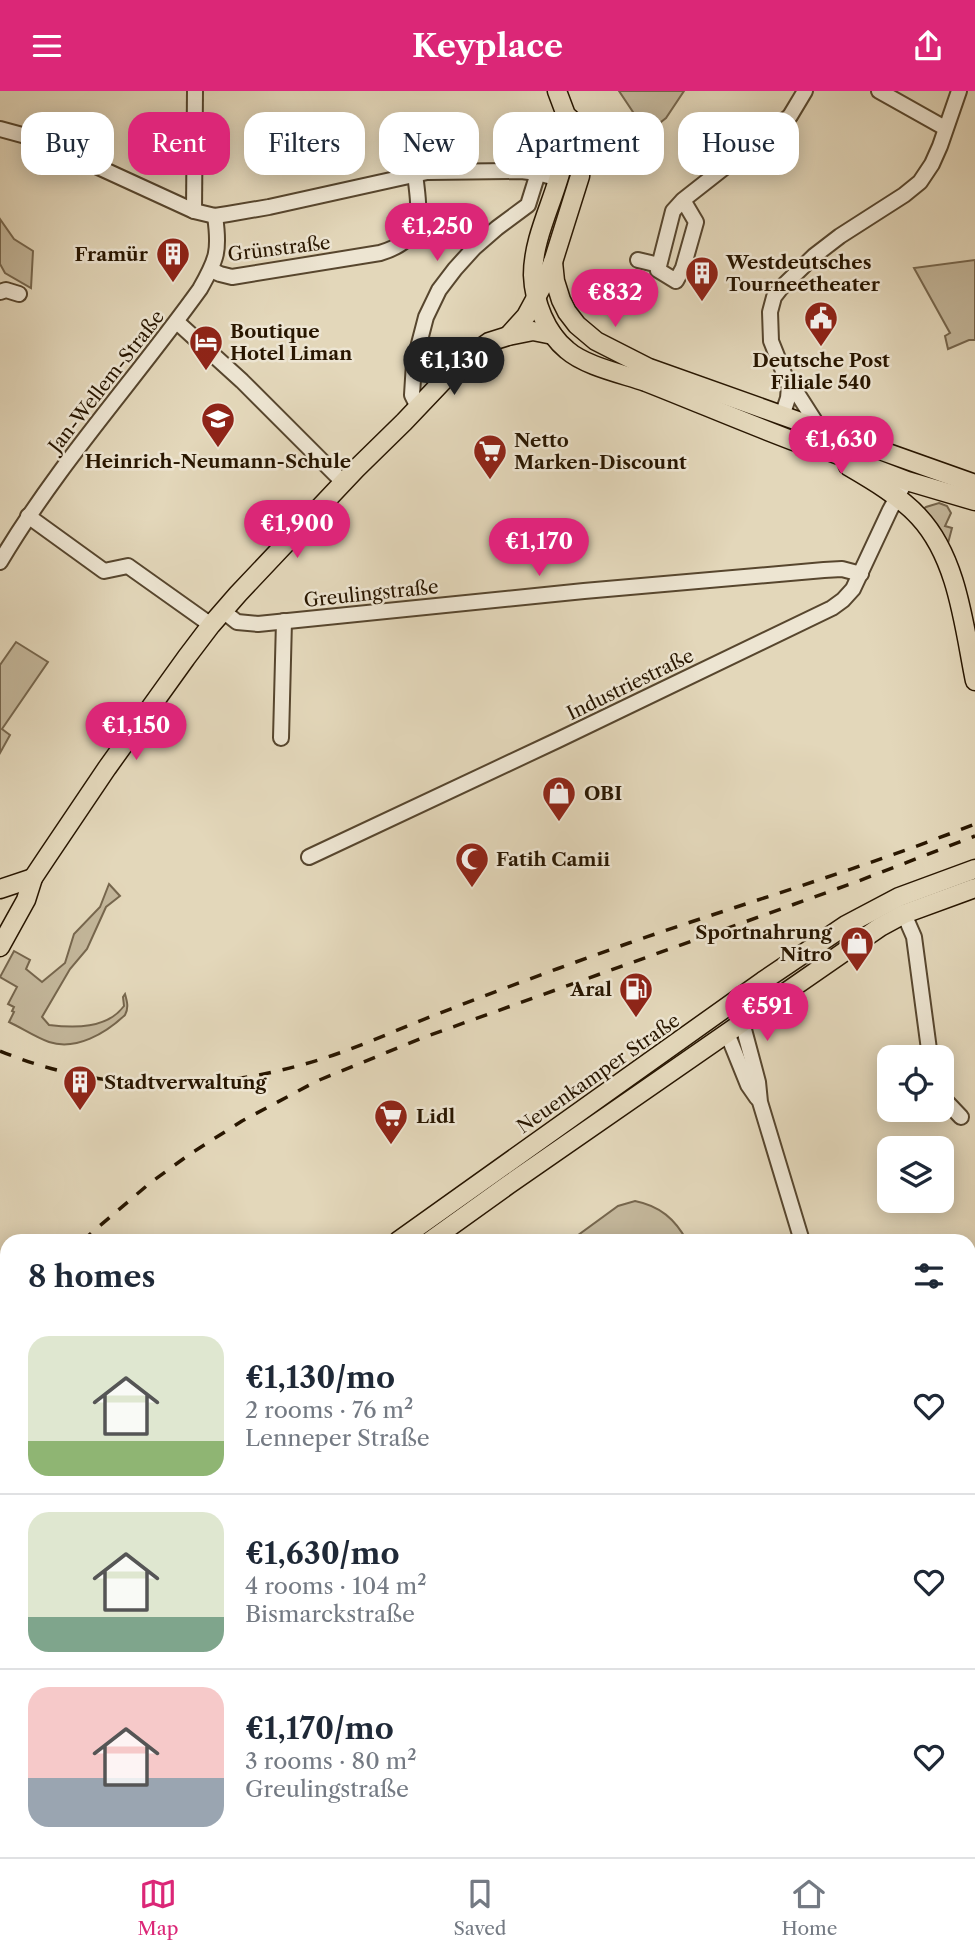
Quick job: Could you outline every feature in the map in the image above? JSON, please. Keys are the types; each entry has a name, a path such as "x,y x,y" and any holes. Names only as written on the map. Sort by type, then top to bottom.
{"main road":[{"path":"557,91 565,112"},
{"path":"534,321 536,298 533,274 537,246 560,175"},
{"path":"536,298 553,262 580,175"},
{"path":"559,179 566,194 557,224 561,235"},
{"path":"553,262 555,281 564,306 577,325 596,341 649,368 967,482"},
{"path":"534,321 578,359 814,448 857,471 921,518 940,547 954,582 975,681"},
{"path":"0,947 26,900 33,878 107,768 211,625 356,469 470,355 489,342 508,336 534,321"},
{"path":"775,434 782,416"},
{"path":"814,448 907,481 975,501"},
{"path":"907,481 918,474 967,482"},
{"name":"Neuenkamper Straße","path":"408,1234 825,939 898,897 975,869"},
{"path":"0,889 33,878"},
{"name":"Neuenkamper Straße","path":"440,1234 880,927 904,914 975,888"},
{"path":"726,1008 742,1022"},
{"path":"726,1008 727,1033"}],"street":[{"path":"194,211 195,91"},
{"path":"683,200 696,222 683,268 676,281 658,270 673,211 683,200 790,116 805,91"},
{"path":"879,91 945,128"},
{"path":"782,416 789,386 771,341 770,312 774,297 814,256 920,182 932,164 959,91"},
{"path":"0,129 37,139 194,211 215,216 269,207 411,175"},
{"name":"Grünstraße","path":"211,269 232,277 393,249 405,241 417,222 419,209 415,175"},
{"path":"418,407 412,395 414,363 422,329 439,291 474,248 497,227 528,205 537,175"},
{"path":"545,175 559,179"},
{"name":"Jan-Wellem-Straße","path":"0,562 60,471 200,289 211,269 218,245 215,216"},
{"path":"638,260 659,265"},
{"path":"0,292 6,290 19,294"},
{"path":"177,322 242,381 344,483"},
{"path":"789,386 797,393 820,429"},
{"name":"Industriestraße","path":"309,857 824,613 848,595 907,481"},
{"path":"28,516 104,571 128,566 211,625"},
{"name":"Greulingstraße","path":"223,611 236,622 245,624 824,570 842,569 861,573"},
{"path":"281,738 284,621"},
{"path":"904,914 914,937 928,1045"},
{"path":"742,1022 758,1082 760,1102 800,1234"},
{"path":"727,1033 748,1085 760,1102"},
{"path":"954,1110 961,1117"}],"shaded area":[{"path":"619,91 684,91 664,120 664,112 633,112"},
{"path":"0,219 14,239 33,251 31,288 5,273 0,264"},
{"path":"975,260 975,340 948,349 945,336 950,333 914,268"},
{"path":"939,503 947,506 951,513 945,526 952,528 947,547 921,511"},
{"path":"16,642 48,662 2,729 10,735 0,753 0,665"},
{"path":"109,884 120,896 106,907 87,949 70,969 42,1017 49,1025 69,1027 99,1023 117,1014 124,1006 125,994 125,1015 100,1034 70,1044 49,1042 9,1022 14,1007 8,1004 17,987 0,977 14,951 30,960 26,969 42,982 65,963 74,934 100,907"},
{"path":"635,1201 652,1206 666,1215 682,1234 580,1234 618,1206"}],"railway":[{"path":"0,1051 74,1074 111,1080 187,1083 263,1074 335,1055 580,960 889,856 975,824"},
{"path":"90,1234 150,1183 190,1154 242,1121 317,1081 422,1038 856,882 975,836"}],"place":[{"name":"Framür","path":"173,284"},
{"name":"Westdeutsches Tourneetheater","path":"702,303"},
{"name":"Deutsche Post Filiale 540","path":"821,348"},
{"name":"Boutique Hotel Liman","path":"206,372"},
{"name":"Heinrich-Neumann-Schule","path":"218,449"},
{"name":"Netto Marken-Discount","path":"490,481"},
{"name":"OBI","path":"559,823"},
{"name":"Fatih Camii","path":"472,889"},
{"name":"Sportnahrung Nitro","path":"857,973"},
{"name":"Aral","path":"636,1019"},
{"name":"Stadtverwaltung","path":"80,1112"},
{"name":"Lidl","path":"391,1146"}]}
